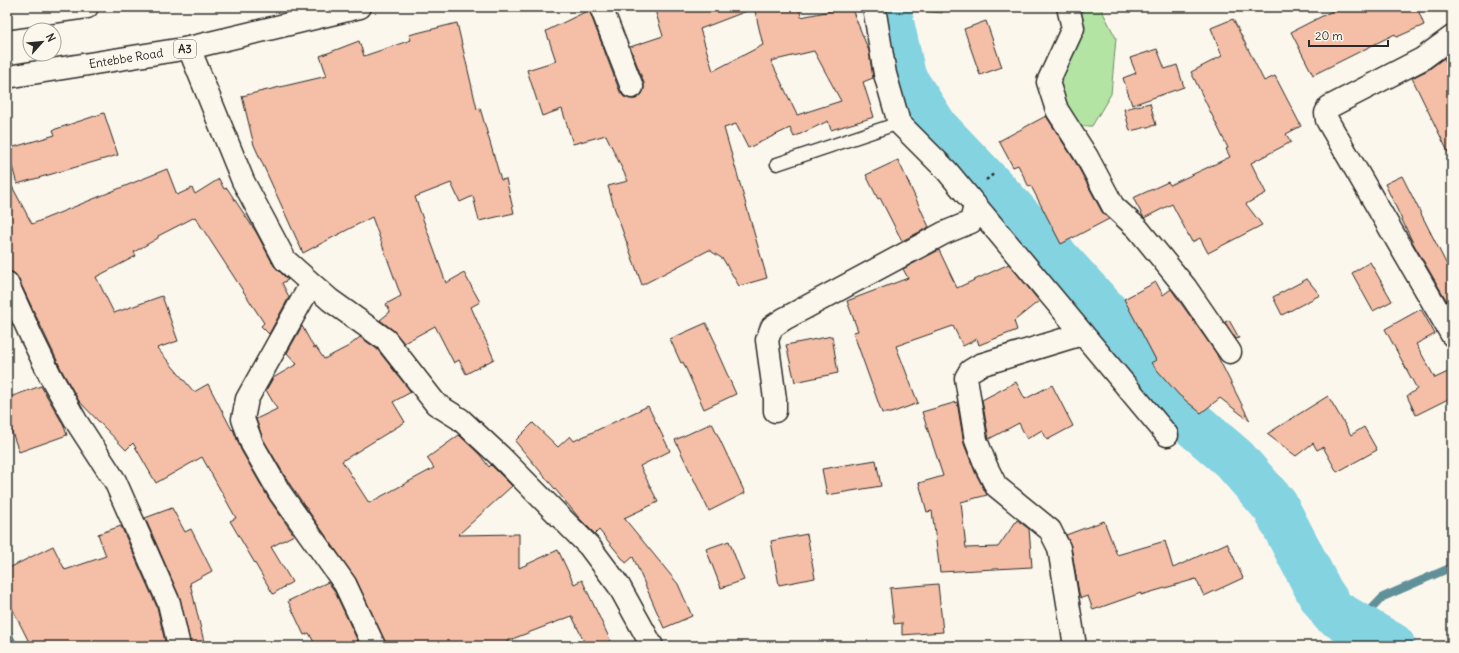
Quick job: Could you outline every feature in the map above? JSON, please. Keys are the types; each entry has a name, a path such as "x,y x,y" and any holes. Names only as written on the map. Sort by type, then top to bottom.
{"street":[{"path":"7,18 87,7"},
{"name":"Entebbe Road","path":"7,77 189,48 360,7"},
{"path":"601,7 632,87"},
{"path":"874,7 885,74 899,123 947,171 1167,435"},
{"path":"1068,7 1073,28 1048,82 1057,110 1087,157 1112,206 1138,229 1186,288 1230,352"},
{"path":"1452,37 1422,59 1329,107 1326,112 1326,120 1452,334"},
{"path":"189,48 244,181 285,260 330,300 386,340 436,404 460,420 501,457 589,546 619,586 652,646"},
{"path":"774,411 775,398 767,340 772,328 784,319 944,233 971,222 975,205"},
{"path":"7,283 51,377 76,421 115,482 169,603 179,646"},
{"path":"311,284 247,399 243,419 252,444 280,493 345,584 374,646"},
{"path":"1075,646 1060,548 1050,530 996,486 976,440 966,378 970,371 980,365 1082,334"}],"lane":[{"path":"777,164 899,123"}],"green space":[{"path":"896,7 948,7 942,13 897,9"},
{"path":"1072,7 1100,7 1116,38 1111,94 1092,126 1073,126 1057,79"}],"building":[{"path":"654,7 751,7 752,9 700,29 713,71 763,45 754,7 799,7 801,17 851,7 869,51 873,78 863,82 874,117 831,130 828,121 794,137 790,128 748,148 736,124 724,128 767,278 739,286 723,259 709,250 642,285 608,186 628,181 606,135 573,144 562,109 542,116 527,70 556,61 546,31 589,10 620,92 624,97 630,99 636,99 642,94 644,83 630,47 663,36","holes":["814,51 841,101 797,115 771,61"]},
{"path":"1340,7 1417,7 1424,25 1397,37 1395,34 1313,75 1291,32"},
{"path":"1233,19 1264,81 1275,76 1301,126 1286,134 1291,142 1251,163 1266,193 1246,204 1262,225 1208,253 1200,238 1192,242 1172,204 1144,218 1133,198 1168,182 1170,185 1230,157 1226,149 1228,148 1191,72 1222,56 1211,28"},
{"path":"986,21 1002,67 980,75 964,29"},
{"path":"457,23 477,109 480,108 501,180 506,179 514,213 479,221 473,196 460,202 451,183 415,197 446,283 464,273 480,302 471,307 494,359 466,374 459,360 454,363 435,326 404,343 393,330 380,320 390,312 386,304 401,296 372,217 303,253 254,145 242,96 327,76 320,56 359,41 364,56 411,40 409,35"},
{"path":"1157,49 1165,69 1177,65 1184,87 1132,105 1123,78 1136,73 1130,58"},
{"path":"1444,58 1452,75 1452,160 1412,78 1428,70"},
{"path":"1150,103 1156,125 1130,131 1124,109"},
{"path":"104,113 118,155 17,184 7,149 55,135 53,130"},
{"path":"1046,116 1076,163 1102,212 1109,219 1061,244 1031,186 1029,187 1018,165 1013,167 999,141"},
{"path":"898,160 929,227 902,241 880,198 878,199 866,175"},
{"path":"167,169 177,195 192,188 195,194 219,179 224,189 227,188 256,232 274,266 288,280 282,283 289,297 269,334 261,326 264,323 195,217 158,236 158,238 134,252 136,256 96,277 114,313 162,296 178,341 157,348 194,392 208,384 232,430 233,429 241,450 269,499 294,535 271,547 292,582 273,594 230,521 236,518 202,457 156,483 133,443 126,450 79,401 62,371 18,278 14,273 7,271 7,177 32,224"},
{"path":"1402,176 1452,275 1452,310 1413,243 1385,184"},
{"path":"939,250 957,288 1009,264 1039,301 1014,321 1017,330 979,345 977,339 963,346 953,326 896,346 918,403 891,413 882,413 853,332 858,331 847,301 908,278 903,269"},
{"path":"1370,262 1392,301 1373,311 1352,273"},
{"path":"1307,279 1320,295 1282,315 1273,297"},
{"path":"1156,282 1163,295 1171,289 1216,353 1250,421 1220,398 1201,413 1179,395 1151,363 1156,360 1124,299"},
{"path":"1421,309 1435,334 1416,344 1435,378 1452,370 1452,397 1416,415 1407,396 1417,389 1385,329"},
{"path":"1229,320 1239,338 1236,339 1225,322"},
{"path":"706,323 736,394 704,409 683,362 681,363 670,339"},
{"path":"302,326 314,348 316,347 324,359 349,346 360,337 377,349 411,392 393,402 405,422 342,461 369,503 434,468 427,458 459,435 480,455 489,467 491,465 512,486 458,535 519,534 519,568 558,550 574,584 582,580 613,646 586,646 572,616 507,641 508,646 386,646 356,579 291,486 263,439 256,419 277,409 266,390 273,378 297,364 287,353"},
{"path":"832,336 838,373 795,382 786,345"},
{"path":"1016,382 1025,399 1052,385 1073,426 1047,440 1042,430 1027,439 1019,423 989,439 982,400"},
{"path":"41,386 63,424 67,435 19,452 7,418 7,398"},
{"path":"1328,396 1351,435 1364,427 1377,450 1337,472 1323,447 1317,450 1313,443 1296,456 1267,434"},
{"path":"957,402 964,444 975,472 987,495 961,502 966,548 998,547 1017,520 1029,529 1032,567 940,572 932,511 927,512 919,483 943,476 922,412"},
{"path":"648,406 670,451 640,466 658,502 624,518 678,584 692,616 664,628 633,557 626,563 599,530 595,534 580,519 515,441 533,423 558,447 570,436 574,441"},
{"path":"712,423 745,493 709,511 675,440"},
{"path":"876,460 881,486 827,495 822,469"},
{"path":"172,508 185,532 191,529 212,571 190,583 205,646 191,646 180,598 145,518"},
{"path":"1104,521 1117,555 1165,541 1173,568 1227,543 1243,578 1204,596 1196,579 1141,595 1141,593 1093,610 1088,596 1081,598 1079,593 1071,546 1066,535"},
{"path":"121,526 157,607 166,646 31,646 7,598 7,569 53,546 65,570 106,556 98,534"},
{"path":"807,534 815,578 779,585 771,541"},
{"path":"729,541 744,580 721,588 706,549"},
{"path":"328,582 334,590 360,646 316,646 309,633 304,635 288,601"},
{"path":"938,584 943,632 902,635 902,623 894,624 890,588"}],"waterway":[{"path":"887,7 903,78 936,129 994,190 1105,312 1146,378 1177,410 1234,459 1275,506 1320,593 1333,612 1392,646"},
{"path":"1356,625 1383,597 1452,567"},
{"path":"7,631 14,646"}]}
